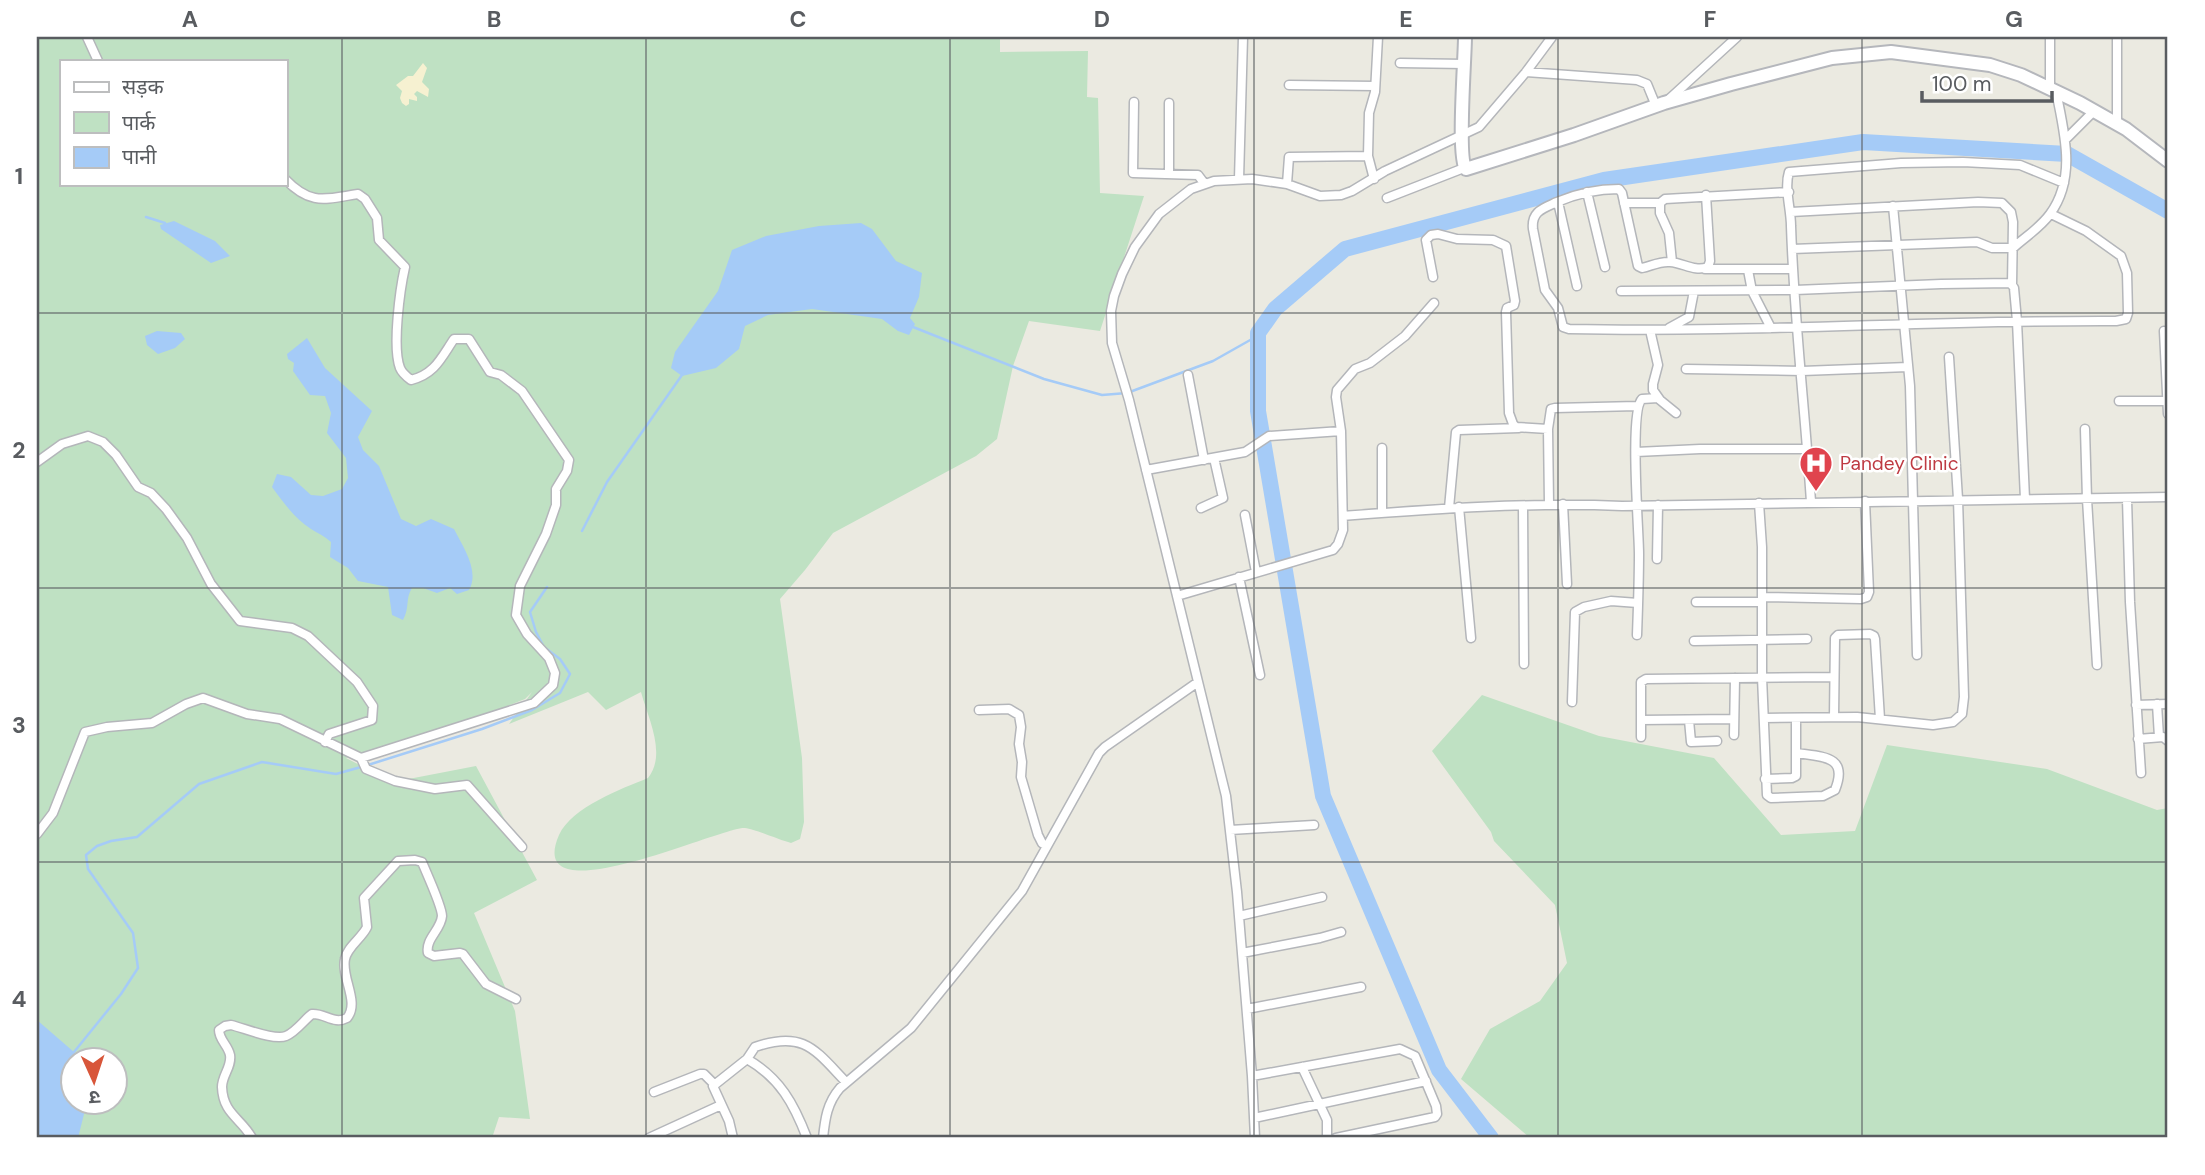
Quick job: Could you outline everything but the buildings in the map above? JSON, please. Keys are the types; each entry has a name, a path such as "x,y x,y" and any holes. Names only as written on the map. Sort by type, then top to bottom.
{"street":[{"path":"87,37 98,60"},
{"path":"1239,179 1243,37"},
{"path":"1374,179 1368,156 1369,113 1374,102 1378,37"},
{"path":"1464,168 1462,135 1465,37"},
{"path":"1255,1138 1239,916 1222,774 1129,400 1112,343 1114,296 1135,247 1159,214 1191,189 1204,183 1239,179 1287,184 1307,193 1329,196 1353,191 1385,171 1483,124 1552,37"},
{"path":"1660,105 1737,37"},
{"path":"1792,249 1979,242 1992,248 2013,248 2050,214 2067,171 2065,140 2053,90 2050,37"},
{"path":"2117,37 2117,124"},
{"path":"1387,198 1464,168 1574,135 1660,105 1832,58 1891,52 1990,65 2021,75 2117,124 2168,161"},
{"path":"1400,63 1465,64"},
{"path":"1526,72 1637,80 1647,84 1660,105"},
{"path":"1289,85 1375,86"},
{"path":"1134,102 1133,173 1198,175 1204,183"},
{"path":"1169,103 1169,174"},
{"path":"2065,140 2094,111"},
{"path":"1287,184 1289,156 1368,156"},
{"path":"1811,502 1787,176 1790,172 1941,161 2020,166 2064,183"},
{"path":"287,181 308,198 323,199 358,194 365,199 377,218 379,240 405,267 401,284 397,348 400,370 411,380 425,376 435,367 454,339 469,339 489,371 522,391 569,460 567,471 556,489 556,505 546,534 520,586 516,615 527,634 549,658 555,673 553,685 534,703 361,758"},
{"path":"1793,269 1693,269 1672,262 1661,262 1642,268 1638,266 1621,191 1618,189 1574,194 1540,209 1532,225 1546,293 1559,308 1563,327 1569,329 1666,330 1905,323 2123,321 2127,317 2127,273 2122,256 2086,230 2050,214"},
{"path":"1587,192 1605,267"},
{"path":"1624,203 1660,203 1675,197 1789,192"},
{"path":"1705,269 1710,266 1706,195"},
{"path":"1558,202 1577,286"},
{"path":"1791,212 1978,202 2002,203 2011,212 2012,285 2017,321 2025,499"},
{"path":"1660,203 1660,213 1670,233 1672,262"},
{"path":"1893,206 1908,368 1917,655"},
{"path":"1433,277 1426,240 1431,235 1457,239 1488,239 1503,243 1507,248 1515,301 1506,312 1509,411 1513,424 1519,428"},
{"path":"1748,270 1752,291 1771,328"},
{"path":"1621,291 1795,290 2005,282 2012,285"},
{"path":"1666,330 1689,317 1694,291"},
{"path":"1177,596 1333,550 1341,538 1343,516 1337,390 1355,369 1370,363 1405,337 1434,303"},
{"path":"1650,330 1658,365 1653,390 1675,413"},
{"path":"2164,331 2168,414"},
{"path":"1764,718 1834,717 1933,725 1953,722 1962,714 1964,697 1958,499 1949,357"},
{"path":"1686,369 1802,371 1908,368"},
{"path":"1188,375 1209,459 1223,498 1201,508"},
{"path":"1637,635 1637,406 1642,399 1658,398"},
{"path":"2119,401 2168,401"},
{"path":"1549,504 1550,411 1553,408 1637,406"},
{"path":"1471,638 1454,508 1456,432 1548,429"},
{"path":"2085,429 2097,665"},
{"path":"1146,470 1245,452 1269,436 1341,431"},
{"path":"37,462 62,444 88,436 103,442 116,454 138,486 151,493 166,509 187,538 211,584 240,621 292,628 309,636 357,682 373,706 372,720 329,733 325,742"},
{"path":"1382,448 1382,513"},
{"path":"1636,452 1807,449"},
{"path":"1343,516 1549,504 1637,506 2168,497"},
{"path":"2127,499 2130,602 2141,774"},
{"path":"1696,602 1867,597 1869,592 1865,501"},
{"path":"1759,502 1767,795 1771,798 1823,796 1835,790 1839,770 1834,761 1796,752"},
{"path":"1563,504 1567,584"},
{"path":"1657,558 1658,505"},
{"path":"1523,506 1524,664"},
{"path":"1245,515 1256,572"},
{"path":"1238,577 1260,675"},
{"path":"1572,702 1575,612 1584,607 1611,601 1638,603"},
{"path":"1834,717 1836,636 1870,634 1874,636 1880,719"},
{"path":"1694,641 1807,639"},
{"path":"1641,737 1643,680 1833,677"},
{"path":"1734,735 1735,678"},
{"path":"823,1138 830,1102 846,1082 911,1028 1022,891 1096,758 1105,747 1198,682"},
{"path":"37,834 52,813 85,732 152,723 203,698 247,714 279,719 361,758 366,769 395,781 435,789 467,785 522,847"},
{"path":"2157,704 2159,737"},
{"path":"2136,705 2168,704"},
{"path":"979,710 1009,709 1019,715 1021,781 1040,841 1047,846"},
{"path":"1765,779 1795,777 1797,718"},
{"path":"1641,720 1734,719"},
{"path":"1689,720 1691,742 1717,741"},
{"path":"2138,739 2159,737 2168,741"},
{"path":"1230,830 1314,825"},
{"path":"252,1138 245,1127 227,1110 225,1104 222,1083 230,1058 219,1030 231,1025 283,1037 312,1014 336,1021 347,1018 352,1006 345,977 345,957 367,927 364,898 398,861 409,859 422,862 441,910 441,920 427,945 428,953 434,956 463,954 486,984 516,999"},
{"path":"1239,916 1322,897"},
{"path":"1242,953 1320,939 1341,932"},
{"path":"1247,1009 1362,987"},
{"path":"714,1084 747,1059 755,1047 774,1042 796,1041 812,1048 846,1082"},
{"path":"1252,1076 1400,1049 1415,1056 1437,1110 1435,1117 1336,1138"},
{"path":"747,1059 769,1074 788,1095 807,1138"},
{"path":"1302,1067 1327,1120 1327,1138"},
{"path":"654,1092 704,1074 714,1084 713,1088 729,1121 733,1138"},
{"path":"1254,1118 1426,1081"},
{"path":"649,1138 721,1105"}],"green space":[{"path":"37,37 1000,37 1000,52 1088,51 1087,97 1098,98 1100,193 1144,196 1100,331 1029,321 1013,366 997,439 976,456 833,533 780,599 802,758 804,822 800,839 791,843 745,828 631,862 596,869 570,869 556,859 559,835 575,816 598,800 648,778 656,758 656,747 641,692 606,710 588,692 509,724 532,692 525,699 477,718 346,758 393,782 476,766 537,880 474,913 515,1011 530,1119 499,1117 492,1138 37,1138"},
{"path":"1482,695 1599,736 1714,758 1781,835 1855,831 1887,745 2047,769 2157,810 2168,808 2168,1138 1530,1138 1461,1079 1490,1029 1540,1001 1567,963 1555,905 1494,841 1491,832 1432,751"}],"sand":[{"path":"423,63 427,68 422,82 429,89 428,97 417,91 414,94 417,101 409,99 406,106 400,98 402,91 396,85 408,76 413,76"}],"water":[{"path":"174,221 215,241 230,256 211,263 161,229 160,225"},
{"path":"861,223 872,229 896,261 922,273 919,297 910,318 915,324 909,335 898,331 882,319 812,309 768,315 745,326 739,349 716,368 682,376 671,368 675,352 718,291 732,250 766,236 819,226"},
{"path":"157,331 181,333 185,339 175,348 158,354 147,345 145,336"},
{"path":"307,338 325,368 372,411 358,437 363,450 379,466 401,519 416,526 431,519 454,529 466,551 473,575 469,590 457,594 450,588 437,593 423,588 412,588 403,620 392,615 388,587 358,581 348,568 330,557 331,542 300,520 272,487 277,474 291,477 311,495 323,496 342,489 348,478 346,458 327,433 331,413 325,396 310,395 293,371 294,363 288,359 287,354"},
{"path":"37,1020 67,1046 60,1046 60,1116 84,1116 78,1138 37,1138"}],"waterway":[{"path":"1491,1138 1439,1070 1323,796 1258,411 1258,333 1275,309 1345,249 1604,180 1863,142 2067,154 2168,211"},
{"path":"146,217 165,223"},
{"path":"913,327 1044,379 1102,395 1127,393 1213,361 1258,333"},
{"path":"582,531 607,482 682,375"},
{"path":"368,765 482,729 532,710 560,693 570,674 560,659 544,647 530,612 547,587"},
{"path":"79,1046 121,994 138,968 133,933 88,869 86,855 97,846 111,841 137,837 199,784 262,762 336,774 361,767"}],"place":[{"name":"Pandey Clinic","path":"1816,493"}]}
